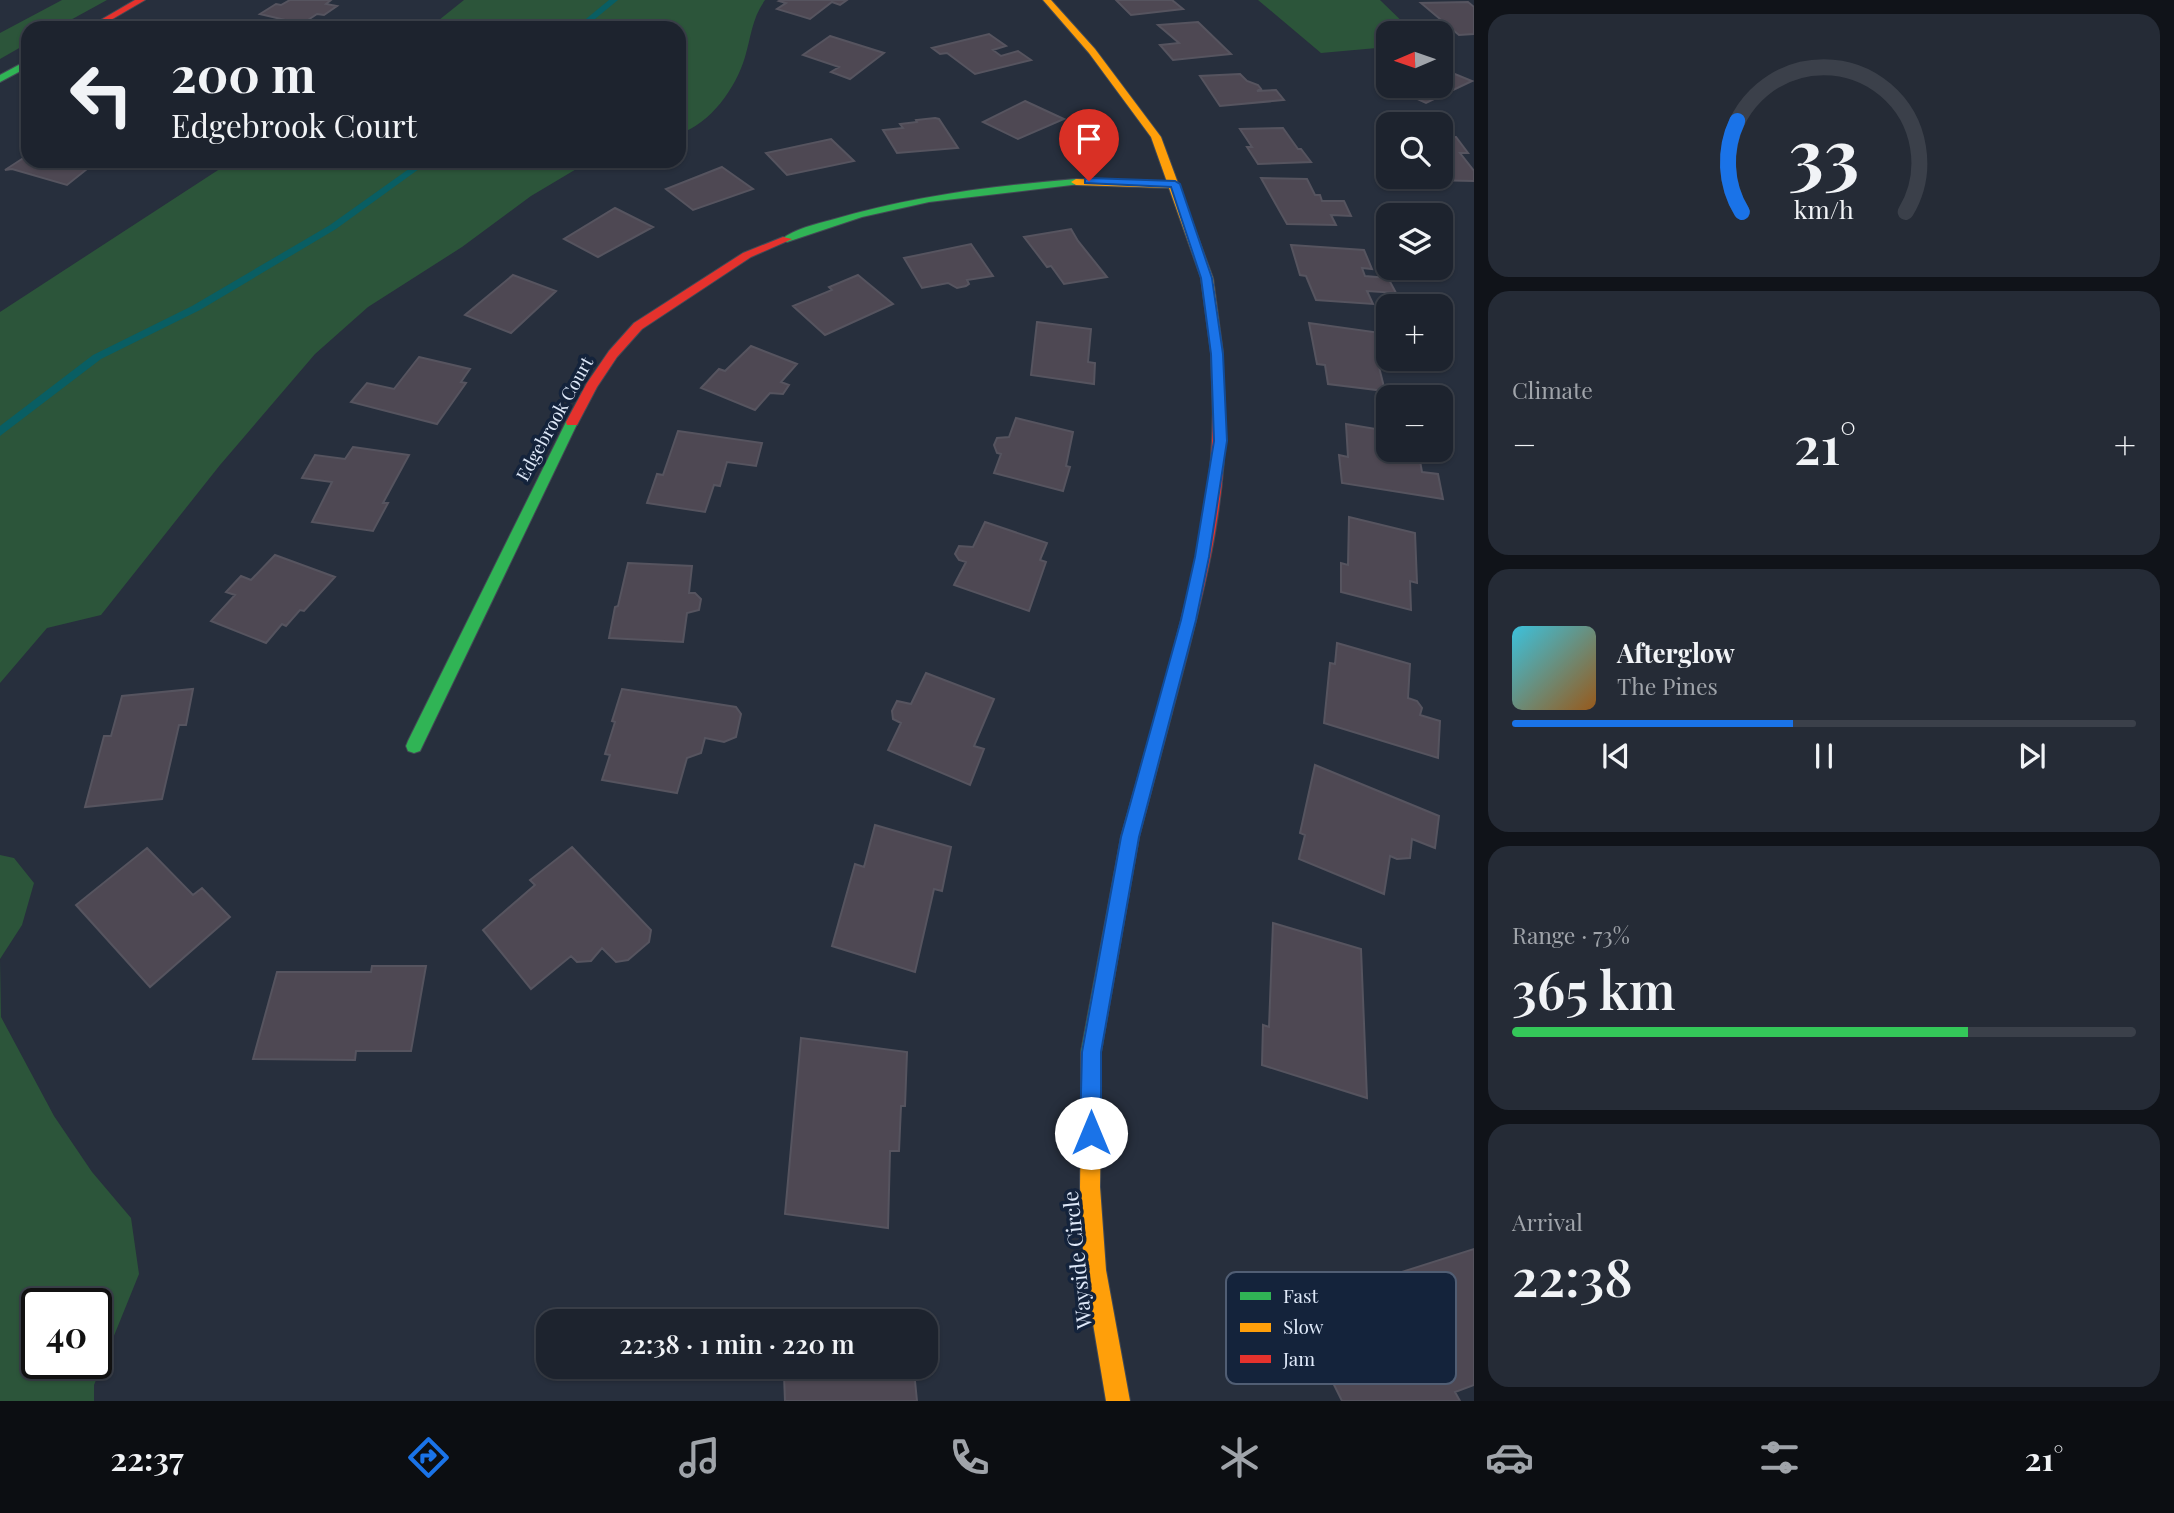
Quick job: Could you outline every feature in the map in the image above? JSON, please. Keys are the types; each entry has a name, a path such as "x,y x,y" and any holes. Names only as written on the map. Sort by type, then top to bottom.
{"street":[{"path":"104,21 141,0"},
{"name":"Wayside Circle","path":"1047,0 1092,51 1156,137 1207,278 1217,354 1220,441 1202,557 1189,620 1130,837 1091,1052 1090,1187 1095,1270 1118,1401"},
{"path":"0,79 21,67"},
{"name":"Edgebrook Court","path":"414,746 544,476 591,386 613,354 638,326 747,256 826,223 867,211 912,201 1007,188 1089,181 1175,184"}],"green space":[{"path":"62,0 107,0 69,21 23,21"},
{"path":"464,0 765,0 735,81 711,113 686,131 686,21 438,21"},
{"path":"1258,0 1380,0 1402,21 1376,21 1376,48 1321,53"},
{"path":"21,22 21,47 0,59 0,33"},
{"path":"221,168 578,168 531,196 462,247 368,307 315,354 220,465 101,615 47,628 0,683 0,312"},
{"path":"0,855 14,858 34,883 22,925 0,959"},
{"path":"0,959 1,1017 54,1116 92,1172 131,1218 139,1274 112,1341 112,1288 21,1288 21,1379 96,1379 94,1401 0,1401"}],"building":[{"path":"290,0 331,0 326,4 337,6 324,15 317,14 306,21 289,21 260,14 276,4 281,5"},
{"path":"847,0 840,5 832,2 810,19 777,9 786,3 779,1"},
{"path":"1116,0 1172,0 1183,9 1131,15"},
{"path":"1468,2 1474,7 1474,34 1459,35 1453,30 1453,21 1442,21 1421,3"},
{"path":"1198,22 1231,54 1173,60 1160,45 1179,43 1158,25"},
{"path":"989,34 1006,46 993,50 1001,56 1018,51 1031,60 975,74 947,53 940,54 932,48"},
{"path":"830,36 884,53 850,79 831,72 839,67 803,55"},
{"path":"1453,73 1472,81 1453,90"},
{"path":"1240,74 1247,81 1258,85 1261,89 1257,91 1276,90 1284,100 1220,106 1200,76"},
{"path":"1415,98 1436,98 1426,103"},
{"path":"1025,101 1064,119 1018,139 983,122"},
{"path":"939,119 958,148 897,153 883,130 903,128 900,124"},
{"path":"1283,128 1311,162 1258,164 1247,147 1252,147 1240,129"},
{"path":"1453,137 1456,137 1468,153 1460,153 1474,171 1474,181 1453,181"},
{"path":"831,139 854,161 787,175 766,153"},
{"path":"21,160 21,168 88,168 67,185 12,169 5,170"},
{"path":"722,167 753,189 693,210 666,189"},
{"path":"1261,178 1307,179 1315,195 1320,195 1322,201 1344,201 1351,216 1331,215 1336,225 1287,224"},
{"path":"615,208 653,227 598,257 564,239"},
{"path":"1071,229 1107,277 1064,284 1024,237"},
{"path":"971,244 993,276 967,280 969,284 957,288 948,283 922,288 904,258"},
{"path":"1291,245 1364,250 1372,269 1362,268 1365,276 1376,277 1376,280 1389,280 1396,293 1367,291 1373,304 1316,300 1306,276 1300,275"},
{"path":"513,275 556,291 511,333 465,315"},
{"path":"858,275 893,304 825,335 793,306 832,290 829,287"},
{"path":"1037,322 1091,329 1088,362 1095,363 1094,384 1031,375"},
{"path":"1309,323 1376,332 1376,371 1380,371 1384,385 1376,385 1376,390 1328,384 1325,365 1317,364"},
{"path":"751,346 797,364 781,382 789,385 783,394 770,393 755,410 701,388 719,369 725,371"},
{"path":"419,357 470,369 461,382 466,383 437,424 351,402 367,383 394,389"},
{"path":"1016,418 1073,432 1066,466 1070,467 1063,491 994,473 1001,454 997,453 994,445 997,438 1009,437"},
{"path":"1346,424 1376,429 1376,462 1420,462 1422,472 1438,474 1443,499 1342,483 1339,455 1348,457"},
{"path":"678,431 762,443 756,466 727,462 720,486 714,485 705,512 647,503 657,474 663,475"},
{"path":"353,447 409,455 383,503 388,503 373,531 312,522 332,482 302,478 315,455 345,459"},
{"path":"1349,517 1415,533 1417,583 1410,581 1411,610 1341,592 1341,563 1348,565"},
{"path":"985,522 1047,543 1040,560 1046,562 1029,611 954,585 966,562 959,560 955,554 959,546 973,547"},
{"path":"275,555 335,577 304,611 300,610 286,626 282,624 266,643 211,621 235,595 226,592 241,576 251,580"},
{"path":"628,563 692,566 689,593 695,593 701,599 699,610 687,613 683,642 609,638"},
{"path":"1337,643 1410,664 1408,698 1417,701 1422,708 1420,715 1440,721 1438,758 1324,723 1330,663 1335,664"},
{"path":"926,673 994,699 974,746 984,749 970,785 888,750 901,723 893,719 892,711 897,701 911,704"},
{"path":"193,689 186,725 179,725 162,799 85,807 104,736 111,736 122,696"},
{"path":"622,689 736,707 741,714 736,737 724,742 705,738 701,753 687,758 677,793 602,780 610,755 605,754 615,722 612,721"},
{"path":"1315,765 1439,816 1435,848 1412,839 1410,858 1397,859 1390,856 1384,894 1299,859 1305,835 1300,833"},
{"path":"875,825 951,847 942,891 934,889 915,972 832,946 855,864 864,867"},
{"path":"572,847 651,930 649,942 628,960 616,962 602,948 591,961 577,962 571,956 531,989 483,930 535,885 530,880"},
{"path":"147,848 193,895 202,888 230,917 150,987 76,905"},
{"path":"1273,923 1361,949 1367,1098 1262,1065 1263,1025 1269,1027"},
{"path":"372,966 426,966 411,1051 356,1051 355,1060 253,1059 277,972 371,972"},
{"path":"801,1038 907,1052 905,1106 901,1106 899,1151 890,1151 888,1228 785,1214"},
{"path":"1474,1249 1474,1385 1455,1392 1460,1401 1342,1401 1334,1384 1456,1384 1456,1272 1402,1272"},
{"path":"784,1379 915,1379 917,1401 785,1401"}],"waterway":[{"path":"588,21 614,0"},
{"path":"0,432 97,357 196,308 333,227 416,168"}],"traffic: fast":[{"path":"0,79 21,67"},
{"path":"787,239 859,215 929,199 1076,182"},
{"path":"414,746 572,422"},
{"path":"1091,1113 1091,1052 1130,837 1164,713"}],"traffic: slow":[{"path":"1047,0 1092,51 1156,137 1207,278 1217,353 1218,388"},
{"path":"1076,182 1175,185"},
{"path":"1091,1113 1090,1187 1095,1270 1118,1401"}],"traffic: jam":[{"path":"104,21 141,0"},
{"path":"572,422 591,386 613,354 638,326 747,255 787,239"},
{"path":"1164,713 1190,612 1211,511 1220,442 1218,388"}],"route":[{"path":"1089,181 1175,184 1207,278 1217,354 1220,441 1189,620 1130,837 1091,1052 1091,1133"}]}
